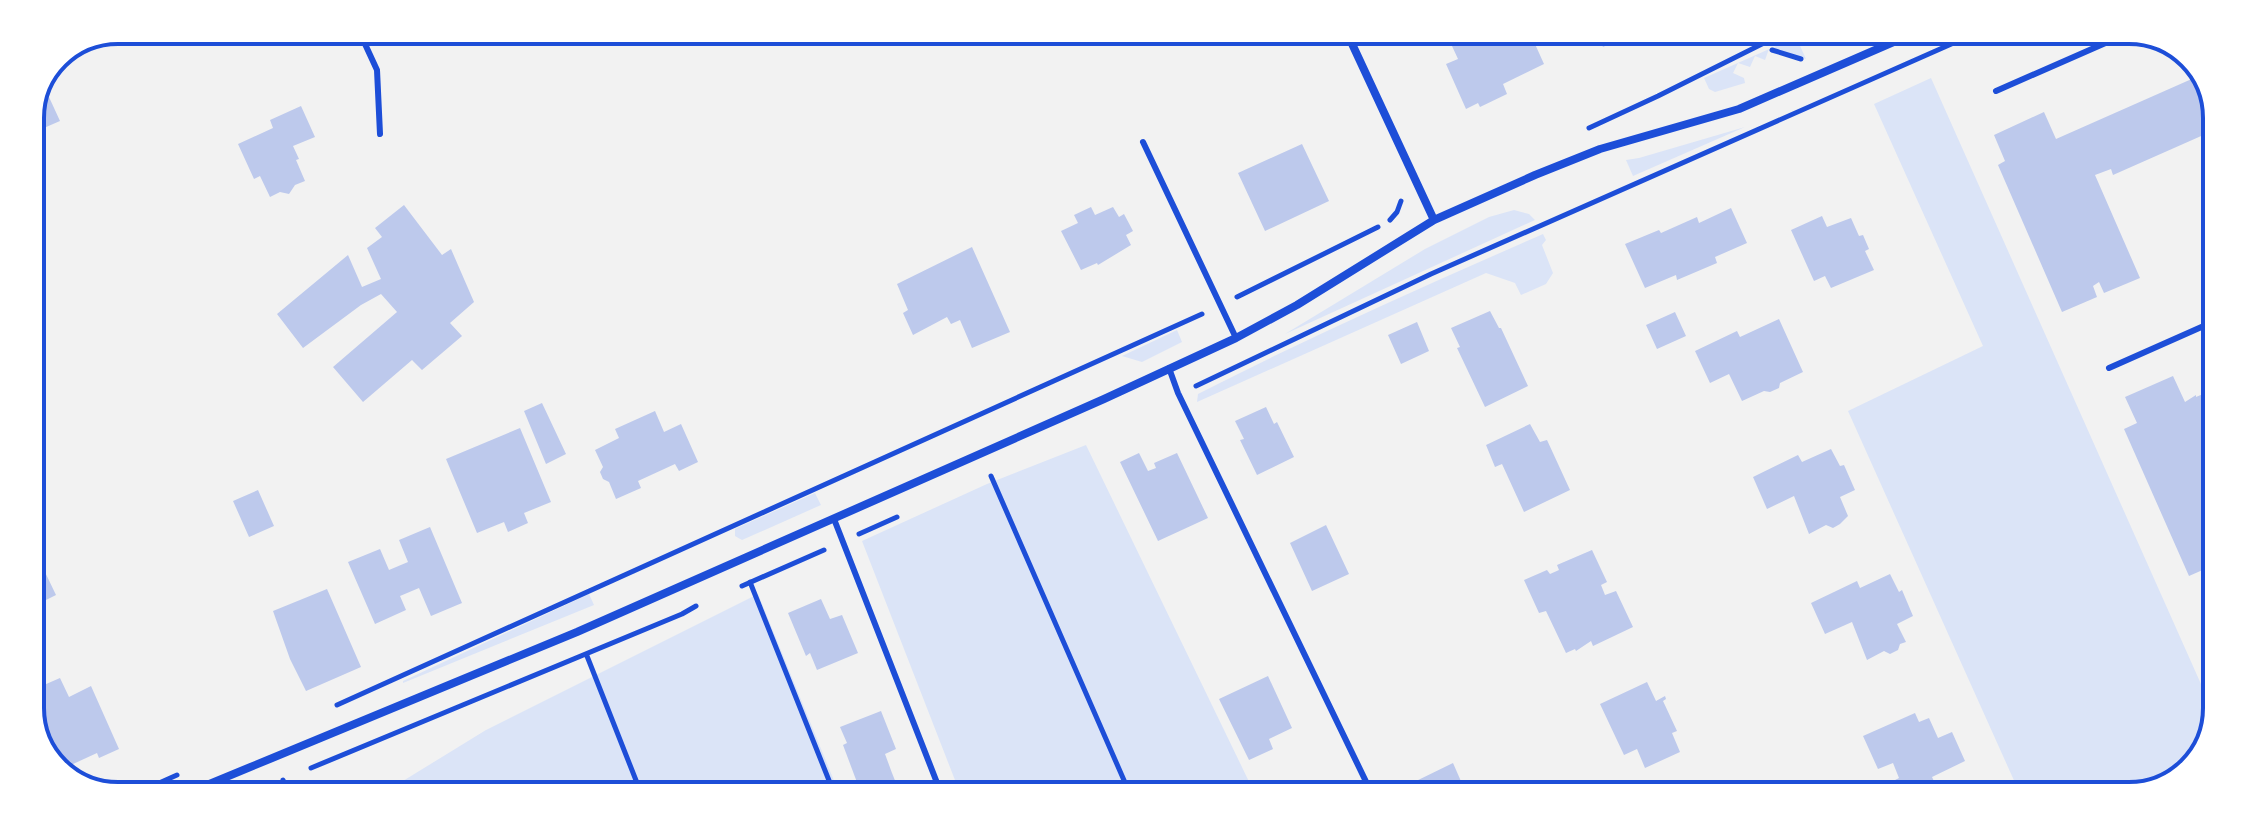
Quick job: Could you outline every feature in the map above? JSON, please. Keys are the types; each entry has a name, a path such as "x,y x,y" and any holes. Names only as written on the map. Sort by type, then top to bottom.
{"street":[{"path":"1352,44 1434,220"},
{"path":"214,782 577,632 1236,338 1297,305 1434,220 1600,149 1739,109 1889,44"}],"lane":[{"path":"365,44 377,70 380,134"},
{"path":"1996,91 2103,44"},
{"path":"1143,142 1236,338"},
{"path":"2109,368 2203,326"},
{"path":"1169,368 1178,393 1366,782"},
{"path":"834,519 937,782"}],"path":[{"path":"1586,129 1762,44"},
{"path":"1178,393 1431,274 1951,44"},
{"path":"331,708 1220,306 1389,221 1401,203 1395,182 1412,175"},
{"path":"991,476 1125,782"},
{"path":"750,582 830,782"},
{"path":"587,656 637,782"},
{"path":"162,782 180,774"}],"shaded area":[{"path":"1780,44 1799,44 1806,59 1769,49"},
{"path":"1769,49 1765,60 1755,56 1750,67 1738,63 1733,73 1744,78 1745,83 1715,92 1709,89 1704,78"},
{"path":"1931,78 2203,689 2202,723 2195,741 2181,760 2157,776 2129,782 2015,782 1848,411 1983,346 1874,104"},
{"path":"1745,127 1633,176 1626,160 1639,158"},
{"path":"1514,210 1529,214 1535,220 1285,334 1425,249 1489,217"},
{"path":"1543,234 1546,240 1542,245 1553,273 1546,284 1521,295 1515,283 1486,273 1197,402 1198,394 1283,352"},
{"path":"1177,330 1182,342 1142,362 1122,356"},
{"path":"1086,445 1249,782 956,782 862,541 987,484"},
{"path":"815,493 821,505 742,540 735,536 735,529"},
{"path":"589,594 594,605 403,683 403,681"},
{"path":"758,594 835,782 401,782 486,730"}],"building":[{"path":"1451,44 1535,44 1544,64 1503,84 1507,94 1480,107 1478,103 1466,109 1446,64 1458,59"},
{"path":"2192,79 2202,103 2203,135 2113,175 2111,169 2095,175 2140,278 2104,293 2099,282 2093,286 2097,297 2062,312 1998,165 2005,161 1994,135 2044,112 2056,139"},
{"path":"48,95 60,121 44,128"},
{"path":"301,106 315,137 293,146 305,181 295,185 289,194 280,192 270,197 260,176 254,179 238,144 273,128 270,120"},
{"path":"1302,144 1329,201 1265,231 1238,173"},
{"path":"404,205 442,255 451,249 474,302 450,323 462,336 422,370 412,360 363,402 333,367 397,312 381,294 303,348 277,314 348,255 362,287 381,279 367,248 382,237 375,228"},
{"path":"1091,207 1095,215 1113,207 1119,217 1124,214 1133,231 1126,235 1131,245 1098,265 1081,270 1061,231 1078,223 1074,215"},
{"path":"1731,208 1747,243 1715,257 1717,263 1677,280 1676,275 1645,288 1625,244 1697,217 1699,223"},
{"path":"1822,216 1827,227 1851,218 1859,236 1863,235 1869,249 1865,251 1874,270 1831,288 1825,276 1814,281 1791,230"},
{"path":"972,247 1010,332 972,348 960,320 951,324 947,317 913,335 903,313 908,310 897,284"},
{"path":"1490,311 1528,386 1485,407 1451,328"},
{"path":"1675,312 1686,336 1657,349 1646,325"},
{"path":"1779,319 1803,372 1780,383 1779,388 1742,401 1729,374 1710,383 1695,351 1737,331 1740,337"},
{"path":"1417,322 1429,351 1401,364 1388,335"},
{"path":"2173,376 2185,402 2203,394 2203,570 2189,576 2124,429 2137,423 2125,397"},
{"path":"542,403 566,454 546,464 524,411"},
{"path":"1266,407 1294,457 1257,475 1240,440 1244,439 1235,421"},
{"path":"655,411 664,432 681,424 698,462 679,471 675,464 638,481 641,488 616,499 609,482 603,479 600,472 603,467 595,450 619,438 615,429"},
{"path":"1530,424 1540,442 1547,440 1570,490 1524,512 1502,464 1495,467 1486,445"},
{"path":"520,428 551,502 524,513 528,523 508,532 504,522 477,533 446,459"},
{"path":"1831,449 1840,466 1844,465 1855,490 1840,497 1848,516 1840,524 1833,528 1826,525 1809,534 1794,496 1767,509 1753,477 1798,455 1802,462"},
{"path":"1139,453 1148,471 1156,468 1154,463 1177,453 1208,518 1158,541 1120,462"},
{"path":"258,490 274,526 249,537 233,501"},
{"path":"1326,525 1349,574 1312,591 1290,543"},
{"path":"430,527 462,603 431,616 419,588 400,596 406,610 375,624 348,562 380,549 389,570 408,562 399,540"},
{"path":"1592,550 1607,582 1601,585 1605,595 1616,591 1633,627 1593,646 1591,641 1576,651 1566,653 1546,611 1539,613 1524,580 1547,570 1550,574 1559,570 1557,565"},
{"path":"44,570 56,595 44,601"},
{"path":"1890,574 1899,592 1902,590 1913,616 1897,624 1906,642 1900,644 1898,650 1890,654 1884,651 1867,660 1852,622 1825,634 1811,603 1857,581 1860,588"},
{"path":"327,589 361,667 306,691 290,659 273,611"},
{"path":"821,599 830,619 842,615 858,653 817,670 810,653 806,656 788,613"},
{"path":"1268,676 1292,728 1269,739 1273,749 1249,760 1219,699"},
{"path":"60,678 69,697 91,686 119,749 99,758 97,753 71,765 59,753 50,736 44,713 44,685"},
{"path":"1647,682 1656,701 1665,696 1663,701 1677,731 1672,733 1680,752 1645,768 1637,749 1624,755 1600,704"},
{"path":"881,711 896,749 885,754 896,782 857,782 843,745 847,743 840,727"},
{"path":"1915,713 1919,722 1929,718 1938,738 1952,732 1965,761 1932,777 1934,782 1894,782 1899,778 1893,763 1878,769 1863,736"},
{"path":"1453,763 1461,782 1414,782"}]}
